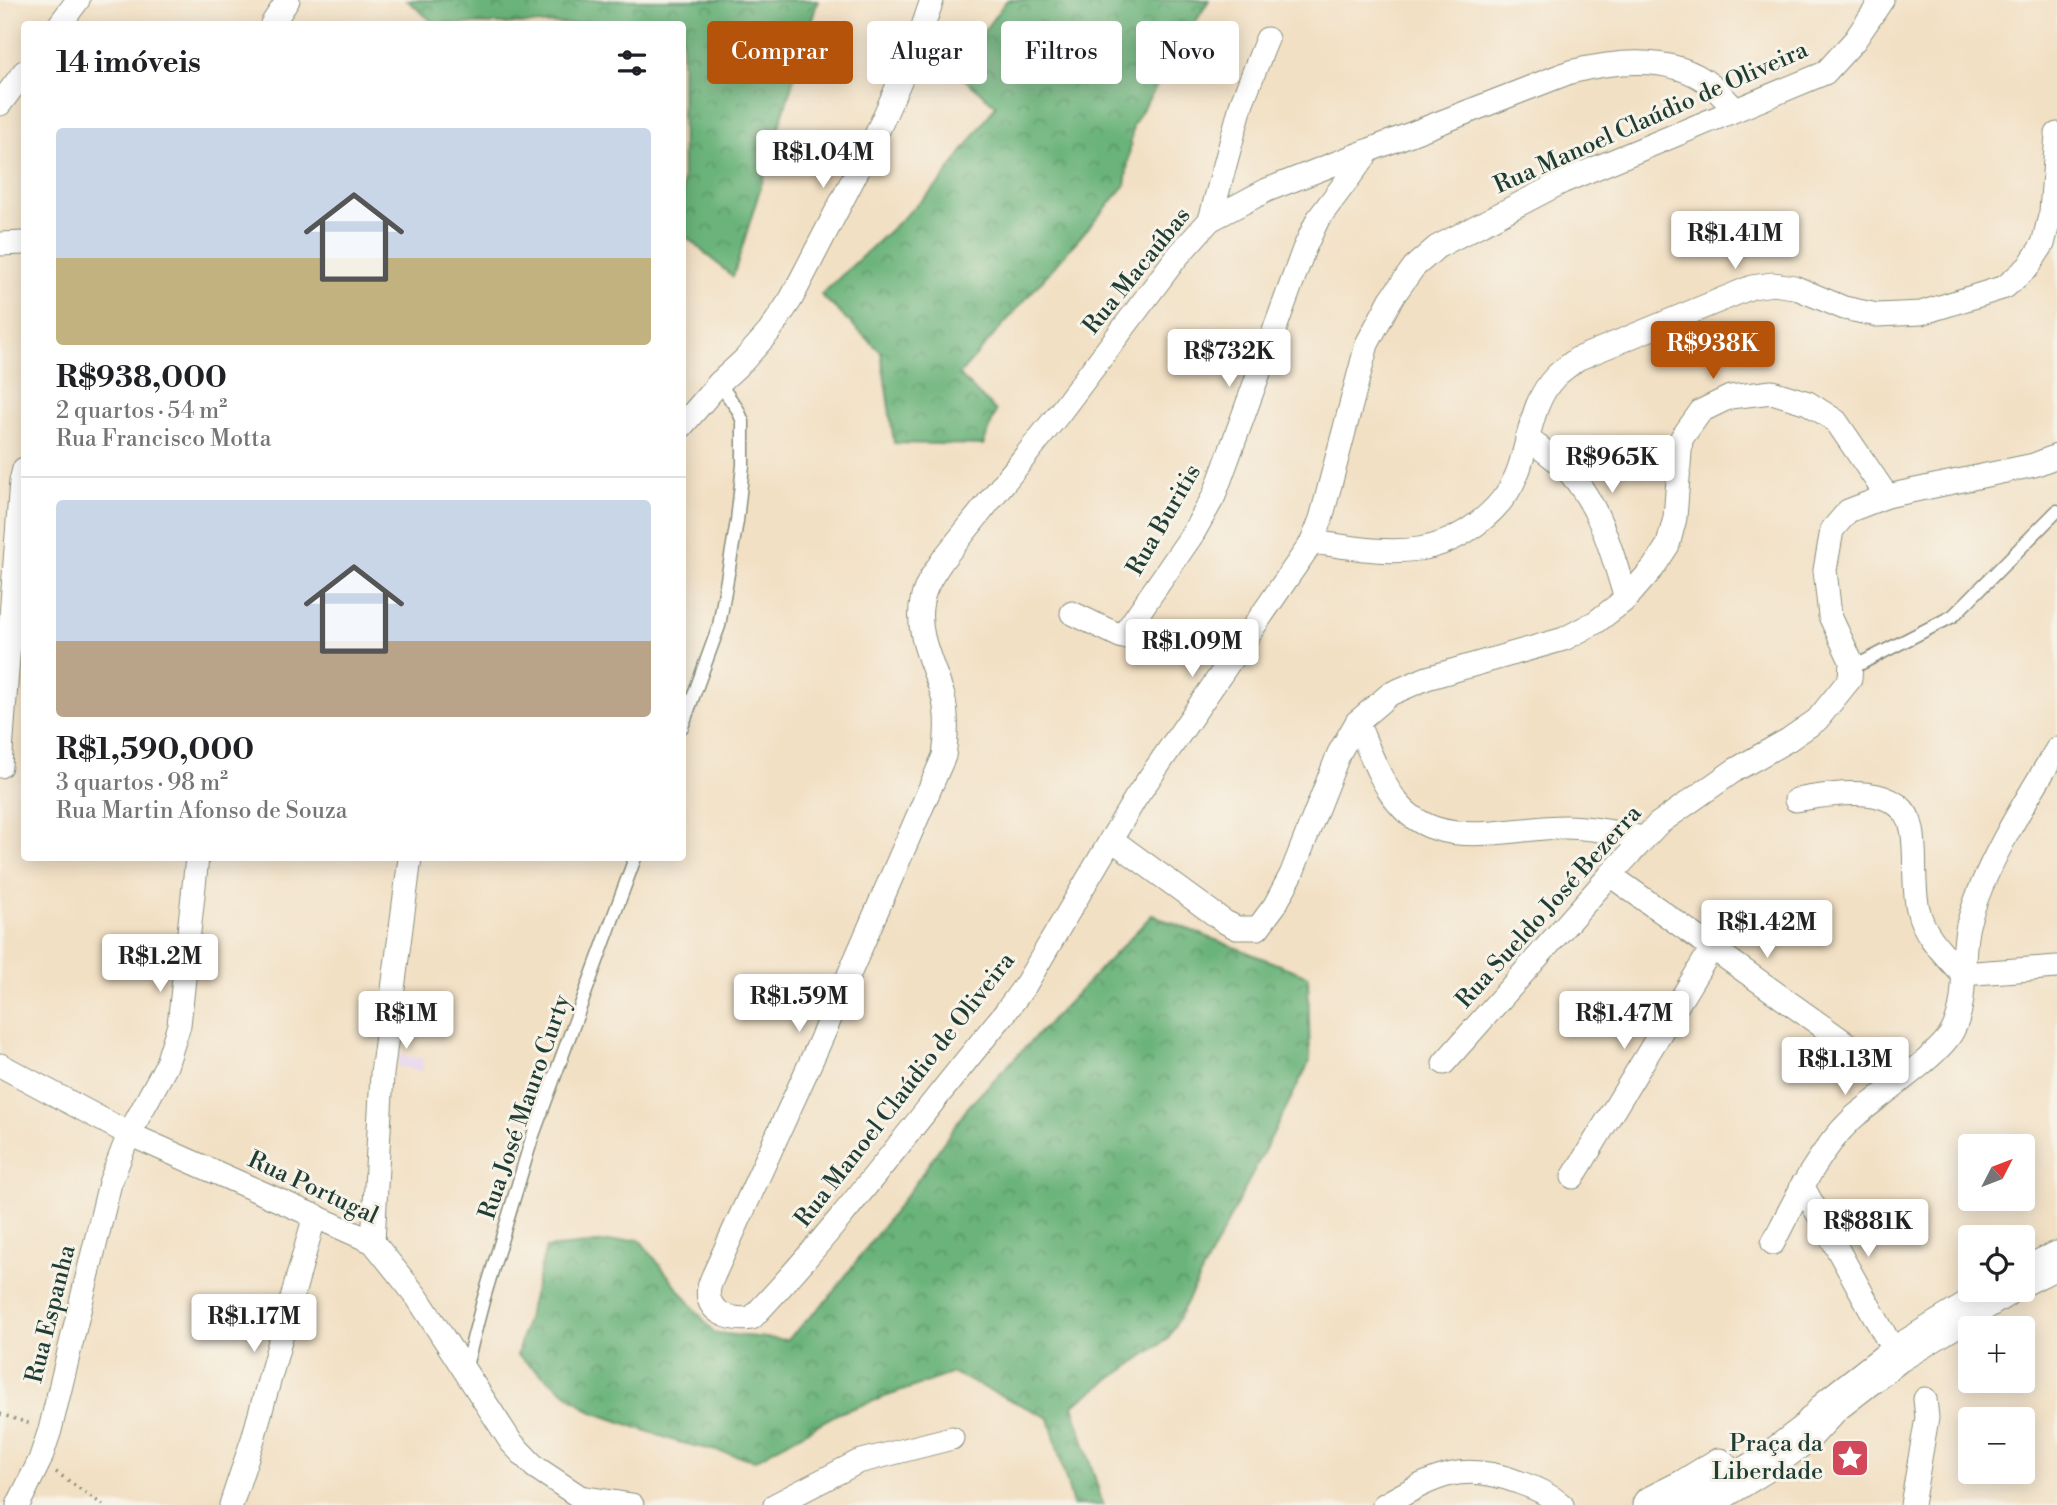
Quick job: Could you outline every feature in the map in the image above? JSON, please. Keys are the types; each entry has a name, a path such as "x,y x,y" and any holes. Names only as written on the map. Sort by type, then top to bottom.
{"main road":[{"path":"2035,1271 2057,1260"},
{"path":"1698,1505 1771,1461 1805,1434 1833,1404 1896,1355 1982,1302"},
{"path":"1651,1505 1685,1488 1797,1419 1833,1404"}],"street":[{"path":"62,21 78,0"},
{"path":"274,21 288,0"},
{"path":"686,421 769,331 791,299 876,135 919,38 932,0"},
{"name":"Rua Manoel Claúdio de Oliveira","path":"722,1314 738,1320 752,1318 788,1279 1026,984 1135,799 1312,542 1321,519 1367,344 1391,299 1414,267 1437,247 1562,181 1825,73 1854,40 1882,0"},
{"path":"1210,220 1242,102 1266,39"},
{"name":"Rua Macaúbas","path":"722,1314 713,1307 709,1298 709,1288 715,1272 944,756 947,733 943,699 920,624 922,601 930,580 943,558 1058,415 1153,288 1210,220 1267,190 1371,148 1570,72 1603,64 1643,64 1685,70 1710,84 1735,109"},
{"path":"0,104 21,76"},
{"path":"1312,542 1369,550 1420,549 1466,533 1495,510 1517,476 1537,403 1555,377 1577,359 1752,287 1773,284 1794,287 1844,308 1877,315 1921,313 2005,286 2028,267 2043,244 2051,212 2057,134"},
{"name":"Rua Buritis","path":"1072,612 1122,637 1192,535 1218,486 1304,249 1318,219 1371,148"},
{"path":"0,244 21,243"},
{"path":"1111,839 1224,922 1237,928 1258,928 1266,920 1290,875 1339,753 1357,722 1390,694 1427,678 1564,639 1596,622 1626,598 1653,568 1668,545 1675,519 1681,439 1701,411 1730,397 1772,392 1808,403 1836,421 1887,495"},
{"path":"1527,438 1568,471 1591,501 1606,533 1626,598"},
{"path":"1850,669 1850,661 1830,616 1825,570 1832,530 1848,511 1887,495 2034,465 2057,456"},
{"path":"0,766 21,525"},
{"name":"Rua Sueldo José Bezerra","path":"1444,1063 1644,838 1682,805 1817,720 1850,679 1850,669"},
{"path":"1357,722 1379,774 1398,804 1420,823 1442,831 1464,834 1564,827 1594,829 1644,838"},
{"path":"1773,1243 1802,1185 1852,1120 1938,1048 1953,1032 1960,1010 1963,946 1969,921 1987,877 2026,799 2057,749"},
{"path":"1796,800 1861,794 1885,796 1903,807 1912,828 1918,909 1925,928 1962,974"},
{"name":"Rua Espanha","path":"18,1505 40,1460 50,1430 110,1184 129,1134 166,1066 179,1025 197,861"},
{"path":"373,1242 382,1074 410,861"},
{"path":"1610,875 1899,1081"},
{"path":"1573,1177 1712,948"},
{"path":"1962,974 2057,967"},
{"name":"Rua Portugal","path":"0,1065 129,1134 373,1242 417,1297 511,1442 535,1467 580,1497 632,1505"},
{"path":"1802,1185 1896,1355"},
{"path":"231,1505 253,1439 315,1215"},
{"path":"1912,1505 1927,1418 1925,1399"},
{"path":"775,1505 858,1462 952,1438"},
{"path":"1384,1505 1434,1480 1458,1472 1473,1471 1496,1474 1525,1484 1562,1505"}],"lane":[{"path":"686,716 719,626 737,521 743,465 743,422 719,383"},
{"path":"1850,669 1953,616 2057,511"},
{"name":"Rua José Mauro Curty","path":"464,1373 533,1138 634,861"}],"path":[{"path":"0,1414 50,1430"},
{"path":"40,1460 103,1505"}],"shaded area":[{"path":"400,1055 423,1059 422,1072 398,1066"}],"green space":[{"path":"407,0 818,0 812,21 707,21 707,84 792,84 733,277 686,237 686,21 432,21"},
{"path":"1007,0 1209,0 1196,21 1136,21 1136,84 1158,84 1133,125 1125,186 959,375 996,411 983,445 894,443 881,352 821,295 940,183 996,105 970,84 987,84 987,27"},
{"path":"1152,915 1308,976 1310,1061 1168,1339 1073,1405 1103,1505 1073,1505 1049,1418 953,1373 839,1413 755,1460 678,1442 590,1411 517,1355 546,1248 639,1239 714,1333 787,1340 828,1299 914,1185 968,1107"}],"place":[{"name":"Praça da Liberdade","path":"1850,1458"}]}
